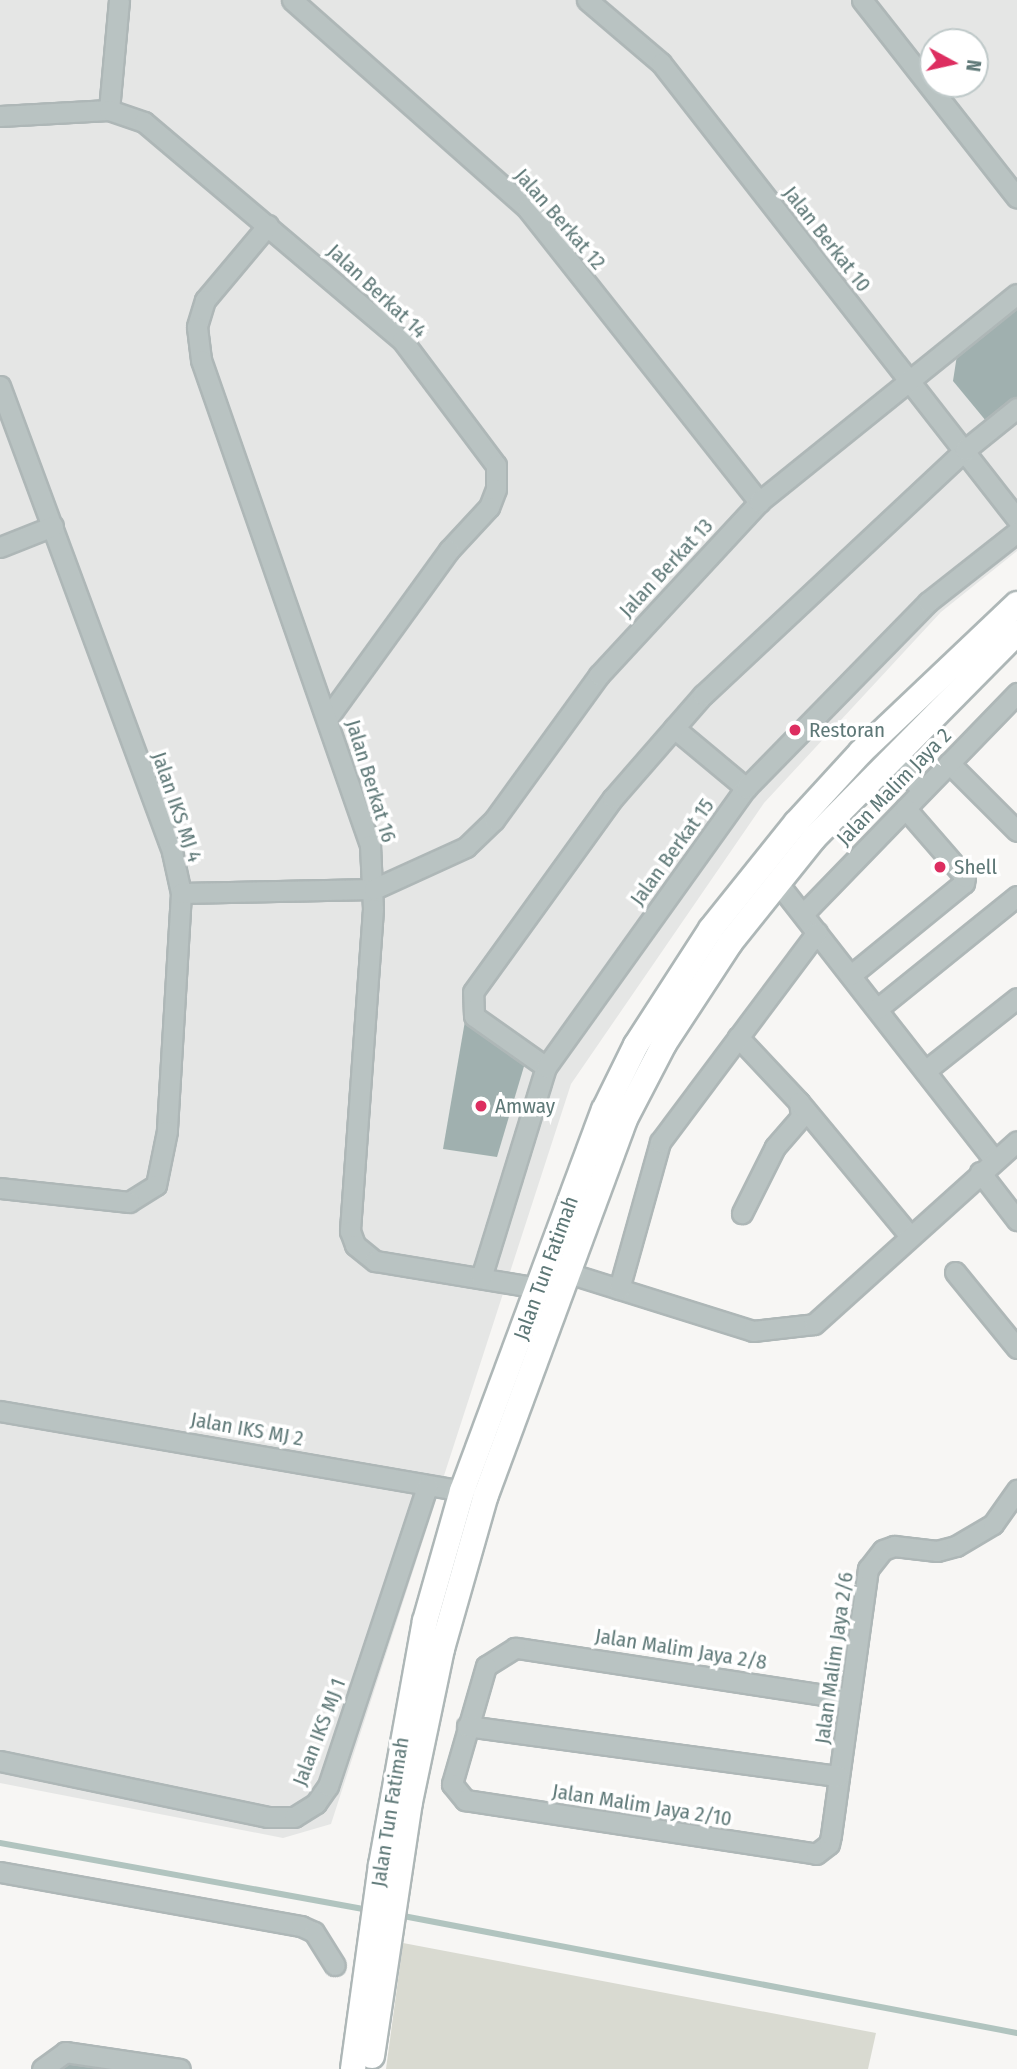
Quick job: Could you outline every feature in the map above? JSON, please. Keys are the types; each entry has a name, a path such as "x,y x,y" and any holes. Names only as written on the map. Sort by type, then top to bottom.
{"main road":[{"name":"Jalan Tun Fatimah","path":"353,2069 379,1940 414,1675 474,1493 556,1284 624,1121 656,1058 730,943 770,873 861,752 1017,604"},
{"name":"Jalan Tun Fatimah","path":"770,873 1017,633"},
{"name":"Jalan Tun Fatimah","path":"370,2069 379,1940"}],"street":[{"path":"109,110 119,0"},
{"name":"Jalan Berkat 10","path":"587,0 661,63 1017,519"},
{"path":"862,0 1017,198"},
{"name":"Jalan Berkat 12","path":"305,4 527,208 759,502"},
{"name":"Jalan Berkat 14","path":"0,116 109,110 144,122 402,340 496,465 496,489 489,507 449,550 328,717"},
{"name":"Jalan Berkat 16","path":"268,225 205,300 197,327 201,360 365,826 374,889 350,1231 355,1245 375,1261 481,1278 619,1289 753,1331 814,1324 910,1236"},
{"name":"Jalan Berkat 13","path":"374,889 456,854 482,834 598,675 759,502 1017,294"},
{"name":"Jalan IKS MJ 4","path":"0,386 172,852 181,893 167,1131 156,1185 129,1202 0,1188"},
{"path":"547,1067 474,1016 473,992 613,798 703,695 965,450 1017,408"},
{"path":"0,547 53,526"},
{"name":"Jalan Berkat 15","path":"481,1278 547,1067 746,788 928,602 1017,532"},
{"name":"Jalan Malim Jaya 2","path":"803,914 1017,693"},
{"path":"674,728 746,788"},
{"path":"890,759 923,790"},
{"path":"949,762 1017,831"},
{"path":"851,975 964,883 965,877 905,808"},
{"path":"770,873 925,1070 987,1166 1017,1220"},
{"path":"181,893 374,889"},
{"path":"877,1009 1017,896"},
{"path":"619,1289 660,1142 817,932"},
{"path":"925,1070 1017,998"},
{"path":"738,1037 799,1102 910,1236 1017,1142"},
{"path":"742,1213 775,1147 801,1116 799,1102"},
{"path":"955,1272 1017,1348"},
{"name":"Jalan IKS MJ 2","path":"0,1411 474,1493"},
{"name":"Jalan IKS MJ 1","path":"0,1761 267,1817 294,1817 316,1803 328,1786 427,1486"},
{"name":"Jalan Malim Jaya 2/6","path":"823,1850 831,1835 868,1569 877,1556 894,1546 937,1551 956,1546 993,1524 1017,1490"},
{"name":"Jalan Malim Jaya 2/8","path":"467,1726 486,1665 505,1652 527,1649 850,1699"},
{"path":"467,1726 839,1776"},
{"name":"Jalan Malim Jaya 2/10","path":"467,1726 452,1775 456,1792 466,1800 805,1853 823,1850"},
{"path":"0,1872 301,1926 314,1932 335,1965"},
{"path":"42,2069 65,2052 180,2069"}],"shaded area":[{"path":"0,0 1017,0 1017,551 941,612 764,803 571,1084 331,1824 283,1838 0,1783"},
{"path":"403,1943 876,2033 868,2069 386,2069"}],"building":[{"path":"1017,305 1017,406 991,427 953,381 957,355"},
{"name":"Amway","path":"466,1015 525,1063 497,1157 443,1149"},
{"path":"67,2059 126,2069 57,2069"}],"waterway":[{"path":"0,1843 370,1910"},
{"path":"398,1915 1017,2033"}],"place":[{"name":"Restoran","path":"795,730"},
{"name":"Shell","path":"940,867"},
{"name":"Amway","path":"481,1106"}]}
